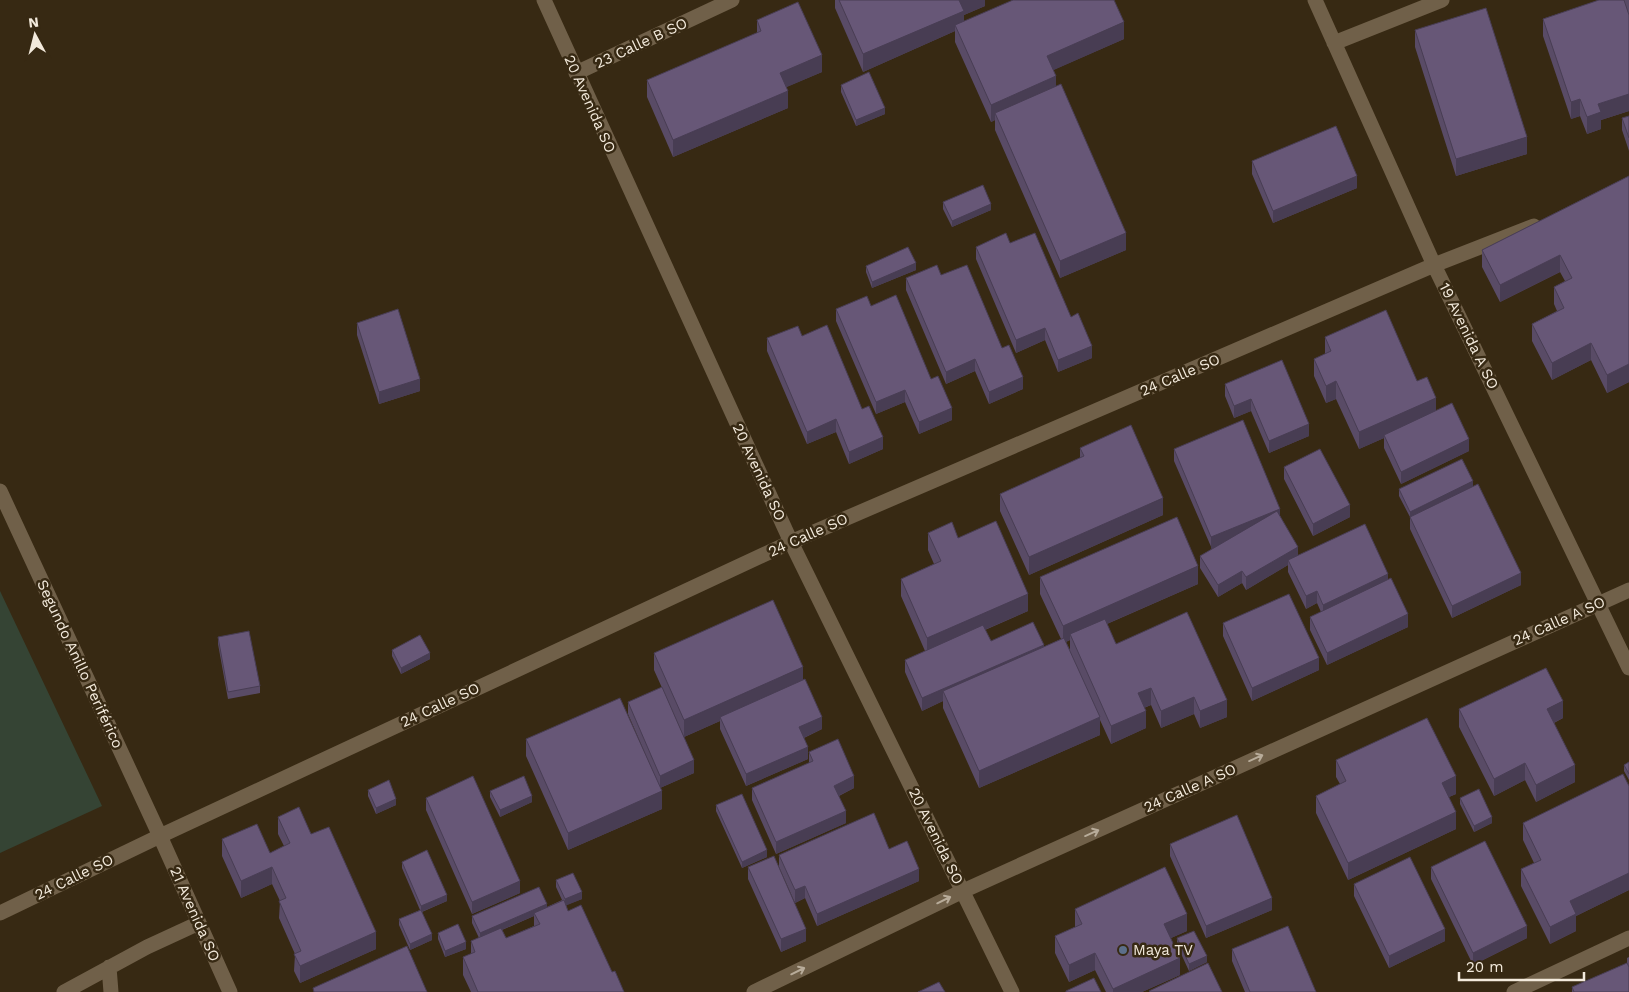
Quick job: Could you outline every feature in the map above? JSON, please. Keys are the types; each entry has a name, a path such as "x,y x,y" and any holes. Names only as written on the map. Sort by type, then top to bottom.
{"street":[{"name":"20 Avenida SO","path":"544,0 791,542 1012,992"},
{"name":"23 Calle B SO","path":"576,73 732,0"},
{"name":"19 Avenida A SO","path":"1315,0 1434,265 1629,668"},
{"path":"1334,44 1442,0"},
{"name":"24 Calle SO","path":"0,913 160,836 791,542 1434,265 1546,221"},
{"name":"Segundo Anillo Periférico","path":"0,491 160,836"},
{"name":"24 Calle A SO","path":"754,992 963,891 1629,590"},
{"name":"21 Avenida SO","path":"160,836 230,992"},
{"path":"64,992 146,947 199,923"},
{"path":"1514,992 1629,938"},
{"path":"109,967 111,992"}],"green space":[{"path":"0,591 102,806 0,853"}],"building":[{"path":"839,0 959,0 964,11 863,54"},
{"path":"1013,0 1114,0 1124,22 1047,56 1056,76 991,105 955,25"},
{"path":"1599,0 1624,0 1629,15 1629,94 1598,104 1601,112 1587,117 1580,99 1571,102 1543,19"},
{"path":"798,2 822,55 780,73 788,91 673,140 647,80 761,31 757,20"},
{"path":"1486,8 1527,137 1456,159 1415,30"},
{"path":"869,72 885,108 856,120 841,85"},
{"path":"1061,84 1126,233 1060,261 995,113"},
{"path":"1629,116 1629,138 1622,118"},
{"path":"1336,126 1357,176 1273,211 1252,161"},
{"path":"1629,176 1629,364 1607,375 1591,343 1552,363 1532,324 1564,308 1554,287 1572,278 1560,255 1500,285 1482,250"},
{"path":"983,185 991,204 952,221 943,202"},
{"path":"1006,233 1010,243 1035,233 1071,317 1078,313 1092,346 1058,360 1045,328 1016,340 976,247"},
{"path":"908,247 916,263 872,282 866,266"},
{"path":"937,265 941,275 967,265 1002,348 1009,345 1023,377 989,392 975,359 946,372 906,278"},
{"path":"896,295 931,379 938,376 952,408 919,422 905,390 876,402 836,309 867,296 871,306"},
{"path":"398,309 420,379 379,392 357,323"},
{"path":"1386,310 1417,381 1427,377 1436,398 1359,432 1336,381 1326,386 1314,359 1331,351 1325,337"},
{"path":"827,325 862,409 869,406 883,437 849,452 836,419 807,432 767,338 798,326 802,336"},
{"path":"1282,360 1309,424 1269,441 1251,399 1234,406 1225,384"},
{"path":"1452,403 1469,439 1401,472 1384,435"},
{"path":"1243,420 1280,509 1211,537 1174,449"},
{"path":"1131,425 1163,498 1029,557 1000,494 1084,456 1080,448"},
{"path":"1320,449 1350,505 1313,524 1284,467"},
{"path":"1462,459 1473,481 1410,512 1399,489"},
{"path":"1478,484 1521,573 1452,606 1410,517"},
{"path":"1277,511 1298,547 1246,577 1242,571 1218,585 1200,556"},
{"path":"1177,517 1198,566 1063,626 1040,577"},
{"path":"996,521 1028,594 927,638 901,579 941,561 928,533 952,522 958,538"},
{"path":"1365,524 1388,574 1323,605 1317,591 1306,596 1288,560"},
{"path":"1391,578 1408,614 1327,653 1310,617"},
{"path":"1289,594 1319,658 1252,688 1223,623"},
{"path":"773,600 803,667 684,720 654,653"},
{"path":"1187,612 1227,700 1200,711 1194,697 1161,711 1151,688 1138,693 1146,711 1111,726 1070,634 1105,619 1116,644"},
{"path":"1033,622 1044,645 922,698 905,660 983,625 991,641"},
{"path":"249,631 260,686 228,692 218,637"},
{"path":"420,635 430,653 401,668 392,650"},
{"path":"1064,638 1100,717 979,771 943,691"},
{"path":"1546,668 1563,701 1547,709 1575,765 1536,785 1525,763 1494,779 1459,709"},
{"path":"805,679 822,717 799,727 808,747 746,774 720,717"},
{"path":"662,687 694,760 660,776 628,702"},
{"path":"620,698 662,791 568,833 526,739"},
{"path":"1427,718 1456,776 1442,783 1456,812 1348,863 1316,796 1346,781 1336,760"},
{"path":"838,739 854,776 834,786 846,811 776,842 752,788 813,761 809,752"},
{"path":"1629,762 1629,774 1624,765"},
{"path":"1623,774 1629,786 1629,873 1570,901 1576,914 1550,927 1521,869 1541,860 1523,823"},
{"path":"473,776 520,881 472,902 426,798"},
{"path":"524,776 532,796 500,810 490,791"},
{"path":"389,780 396,799 376,808 368,790"},
{"path":"1479,789 1492,817 1474,826 1460,798"},
{"path":"742,794 767,850 742,862 716,805"},
{"path":"299,807 311,834 329,827 376,932 300,966 294,954 301,951 279,901 286,898 272,867 241,881 222,839 257,824 270,853 290,843 278,817"},
{"path":"874,813 889,849 907,841 919,869 817,914 805,886 795,890 779,855"},
{"path":"1237,815 1272,898 1206,926 1170,844"},
{"path":"1485,841 1527,926 1473,953 1431,867"},
{"path":"427,850 447,895 421,906 402,862"},
{"path":"774,856 806,929 781,939 748,867"},
{"path":"1410,857 1445,929 1389,956 1354,884"},
{"path":"1165,867 1187,914 1164,924 1180,958 1113,989 1095,953 1069,965 1055,936 1082,924 1075,909"},
{"path":"573,873 582,892 565,899 556,880"},
{"path":"539,887 547,904 480,933 472,916"},
{"path":"564,900 568,911 581,905 612,972 615,971 624,992 478,992 463,957 475,952 471,941 501,928 506,938 540,924 534,913"},
{"path":"421,910 432,934 410,944 399,919"},
{"path":"458,924 466,942 445,951 438,933"},
{"path":"1288,926 1316,992 1250,992 1232,949"},
{"path":"1194,931 1207,956 1189,964 1177,938"},
{"path":"407,946 427,992 314,992 313,988"},
{"path":"1208,963 1222,992 1149,991"},
{"path":"1627,963 1629,967 1629,992 1574,992 1572,987"},
{"path":"1094,978 1101,992 1066,992 1066,991"},
{"path":"939,982 945,992 918,992"}],"place":[{"name":"Maya TV","path":"1123,950"}]}
